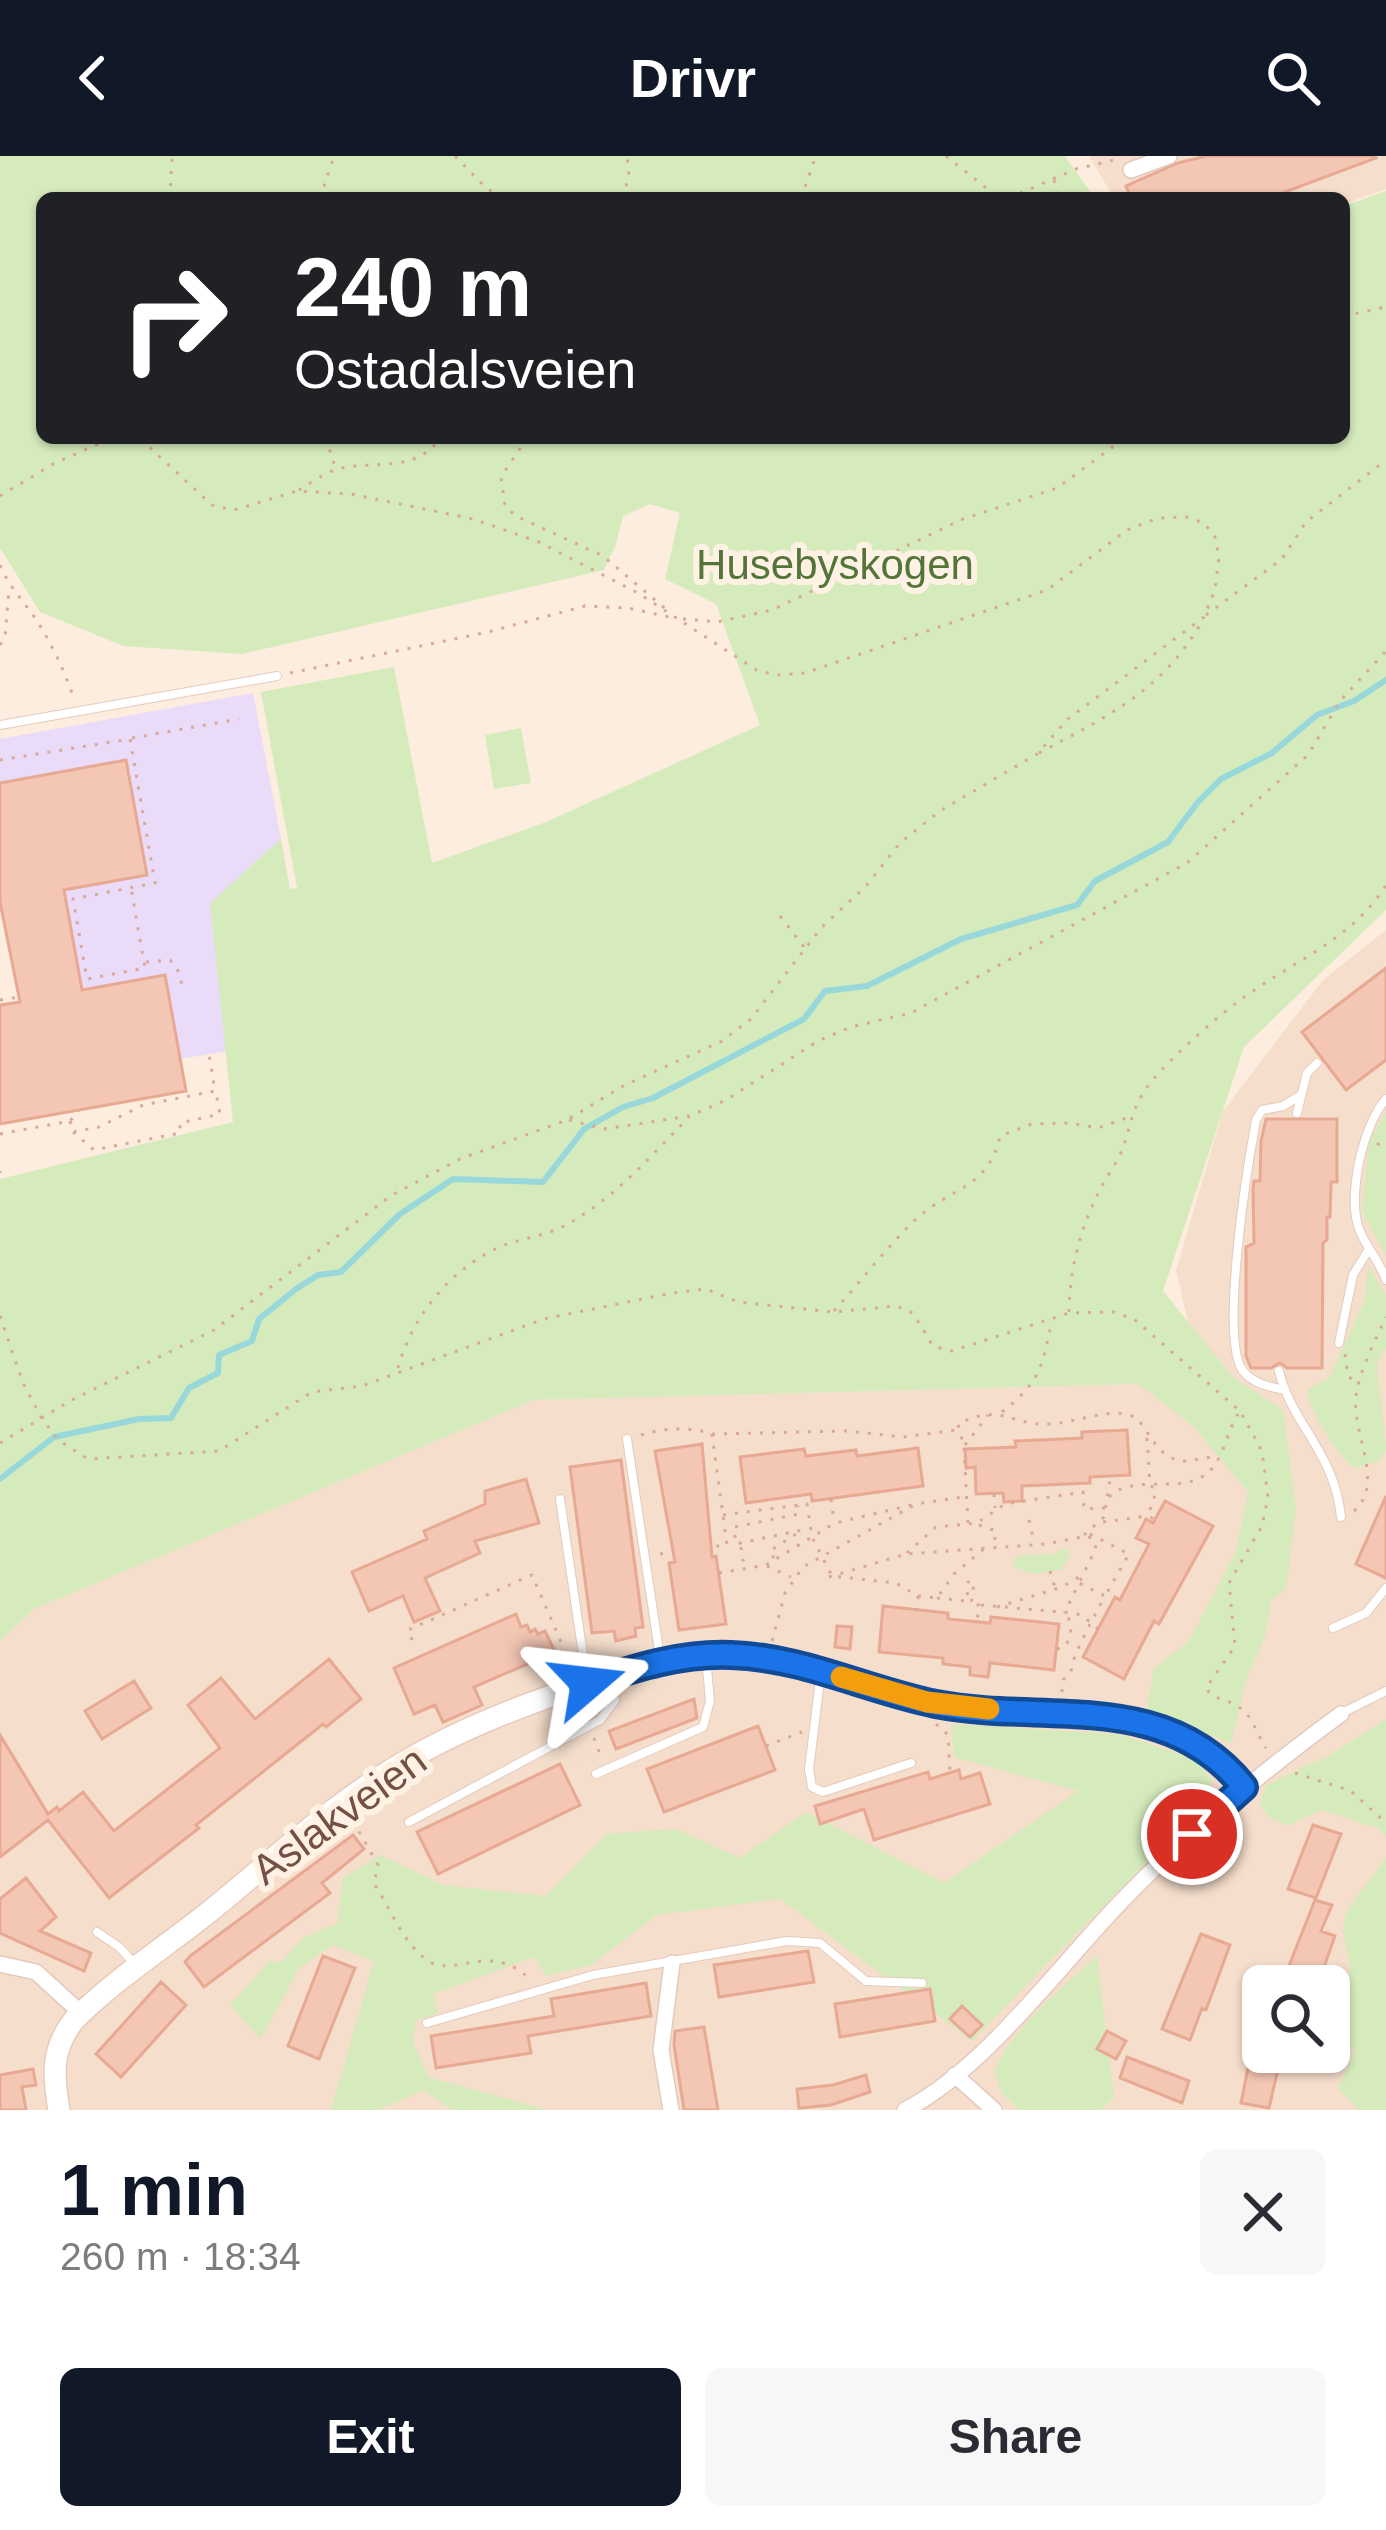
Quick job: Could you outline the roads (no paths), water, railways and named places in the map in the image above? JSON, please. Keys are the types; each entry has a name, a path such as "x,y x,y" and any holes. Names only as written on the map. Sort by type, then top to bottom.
{"street":[{"path":"1131,170 1168,156"},
{"name":"Aslakveien","path":"59,2110 56,2052 81,2013 340,1806 424,1751 565,1691 661,1661 748,1655 942,1705 1096,1714 1137,1721 1206,1748 1244,1787"},
{"path":"904,2110 955,2075 1119,1904 1244,1787 1341,1714"},
{"path":"671,2110 661,2050 672,1963"},
{"path":"0,1964 36,1972 81,2013"},
{"path":"955,2075 994,2110"}],"lane":[{"path":"0,725 277,676"},
{"path":"1297,1113 1307,1073 1317,1064"},
{"path":"1285,1390 1253,1380 1240,1368 1237,1274 1242,1204 1259,1113 1301,1095"},
{"path":"1386,1099 1371,1118 1365,1137 1357,1200 1358,1224 1386,1280"},
{"path":"1339,1343 1353,1274 1370,1249"},
{"path":"1280,1371 1285,1390 1324,1455 1341,1516"},
{"path":"627,1439 661,1661"},
{"path":"560,1499 588,1683"},
{"path":"1333,1628 1366,1612 1386,1588"},
{"path":"596,1774 703,1727 710,1701 705,1655"},
{"path":"821,1671 809,1769 816,1792 911,1763"},
{"path":"409,1822 600,1720 615,1700 613,1675"},
{"path":"1341,1714 1386,1691"},
{"path":"97,1932 138,1968"},
{"path":"428,2024 593,1975 787,1941 820,1943 866,1981 922,1983"}],"waterway":[{"path":"0,1479 54,1437 139,1419 171,1418 189,1388 218,1373 219,1355 252,1341 259,1319 318,1275 341,1272 400,1214 453,1179 543,1182 584,1129 804,1019 825,991 867,986 961,939 1077,905 1095,881 1168,842 1221,779 1272,753 1317,715 1354,701 1386,680"}],"park label":[{"name":"Husebyskogen","path":"835,564"}]}
